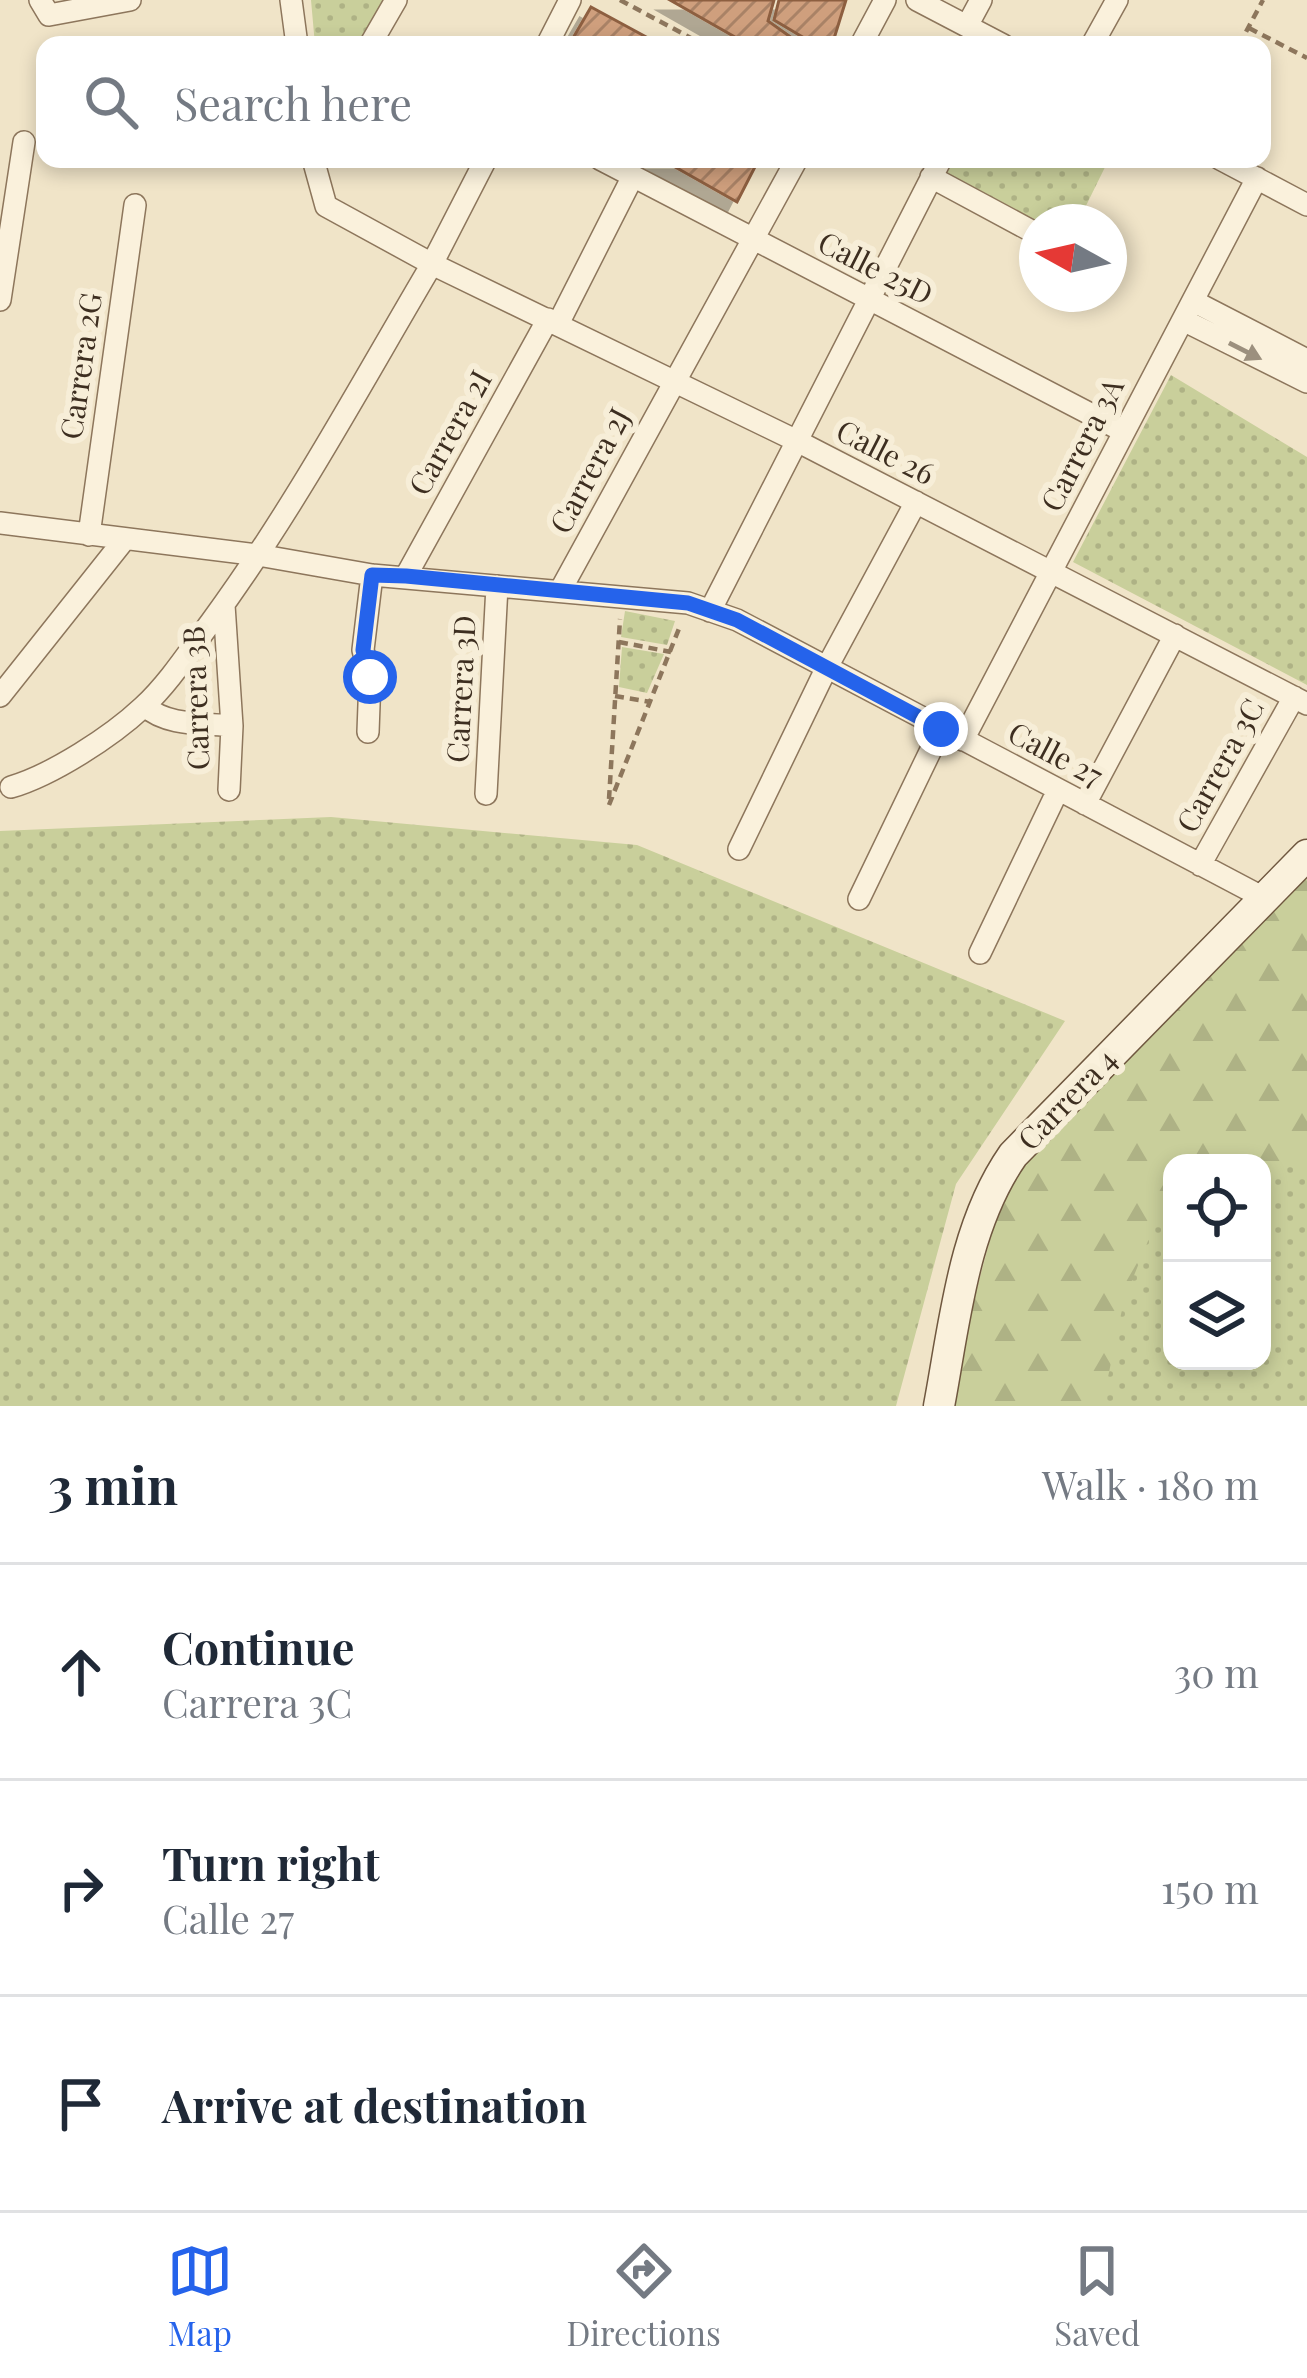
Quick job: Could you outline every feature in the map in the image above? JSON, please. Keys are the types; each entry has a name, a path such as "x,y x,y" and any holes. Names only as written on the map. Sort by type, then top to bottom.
{"main road":[{"name":"Carrera 4","path":"939,1406 969,1250 993,1184 1013,1155 1307,855"}],"street":[{"path":"40,0 49,15 130,0"},
{"path":"291,0 296,36"},
{"path":"375,36 396,0"},
{"path":"552,36 570,0"},
{"path":"865,36 885,0"},
{"path":"917,0 986,36"},
{"path":"967,26 981,0"},
{"path":"1097,36 1117,0"},
{"path":"0,300 23,142"},
{"name":"Calle 26","path":"315,168 326,206 432,264 797,441 1301,700"},
{"path":"11,787 47,772 145,706 224,604 432,264 481,168"},
{"name":"Calle 25D","path":"617,168 1124,431"},
{"name":"Carrera 2J","path":"560,591 792,168"},
{"path":"710,611 936,168 1019,222"},
{"path":"1238,168 1307,205"},
{"name":"Carrera 2I","path":"406,576 633,176"},
{"name":"Carrera 3A","path":"963,740 1257,178"},
{"name":"Carrera 2G","path":"89,535 135,205"},
{"path":"1188,310 1307,360"},
{"path":"1188,310 1307,382"},
{"path":"739,849 826,670 916,502"},
{"name":"Calle 27","path":"0,523 258,555 372,575 688,603 737,620 1264,898"},
{"path":"0,696 124,540"},
{"path":"368,732 370,677 363,650 372,575"},
{"name":"Carrera 3D","path":"486,794 496,586"},
{"name":"Carrera 3B","path":"224,604 232,726 229,790"},
{"path":"1085,804 1175,635"},
{"name":"Carrera 3C","path":"1200,865 1301,700"},
{"path":"145,706 168,719 232,726"},
{"path":"860,899 941,729"},
{"path":"980,953 1058,790"}],"path":[{"path":"620,0 687,36"},
{"path":"1244,36 1263,0"},
{"path":"1249,28 1264,36"},
{"path":"1271,39 1307,58"},
{"path":"621,596 609,805 688,603"},
{"path":"619,642 671,652"},
{"path":"615,695 651,702"}],"green space":[{"path":"311,0 383,0 363,36 314,36"},
{"path":"941,168 1105,168 1087,204 1019,204 1019,221 938,174"},
{"path":"1171,375 1307,457 1307,685 1073,562"},
{"path":"625,611 675,621 667,645 621,637"},
{"path":"622,647 664,654 647,693 619,687"},
{"path":"331,817 637,845 1065,1021 956,1184 896,1406 0,1406 0,831"},
{"path":"1307,859 1307,1406 945,1406"},
{"path":"1307,875 1307,1161 1271,1162 1271,1154 1163,1154 1163,1204 1124,1300 1102,1406 945,1406 1013,1155"}],"building":[{"path":"670,0 774,0 768,21 789,36 733,36"},
{"path":"779,0 846,0 835,36 801,36 774,20"},
{"path":"591,7 644,36 574,36"},
{"path":"677,168 754,168 737,202"}],"route":[{"path":"370,677 363,650 372,575 406,576 688,603 737,620 941,729"}]}
